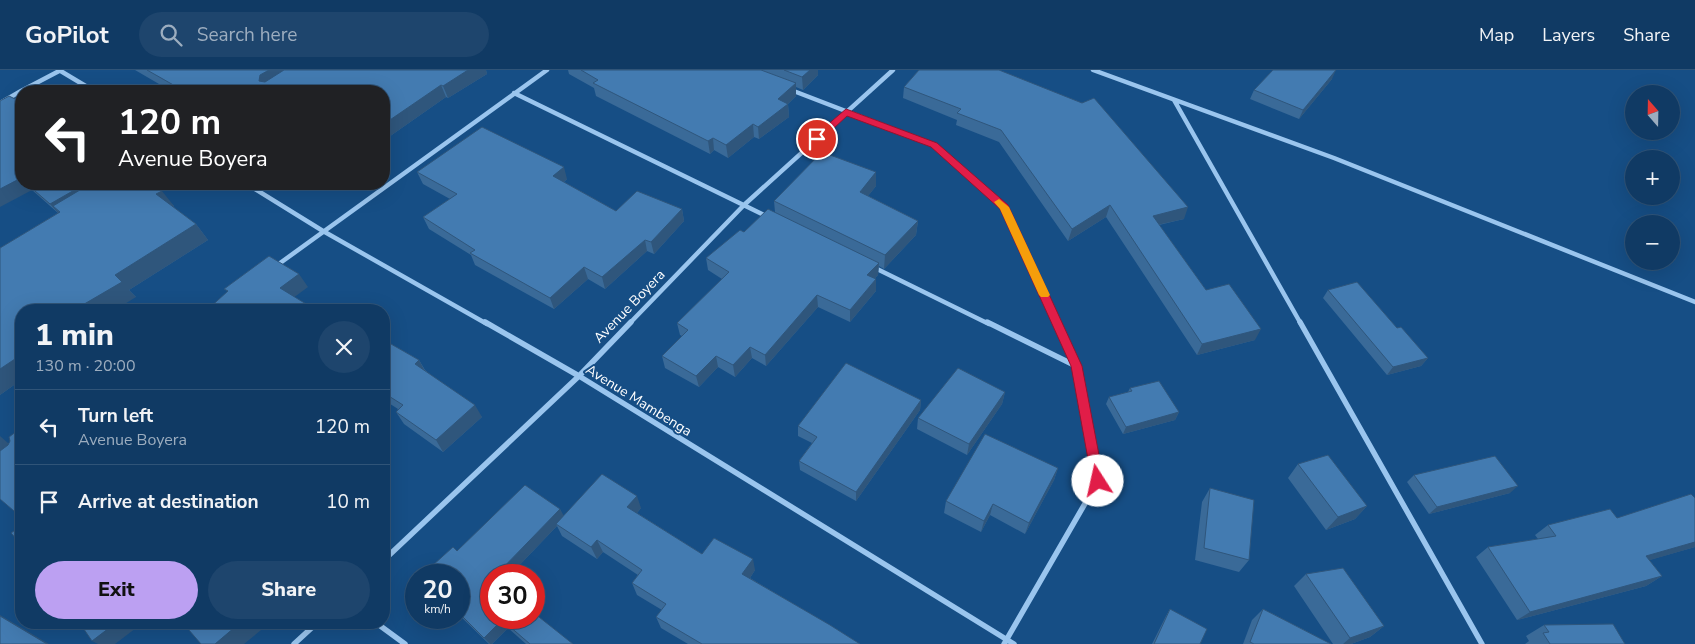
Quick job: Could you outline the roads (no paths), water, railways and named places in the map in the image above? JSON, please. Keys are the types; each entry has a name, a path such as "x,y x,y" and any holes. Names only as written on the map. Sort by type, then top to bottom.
{"street":[{"path":"32,85 60,70 84,85"},
{"path":"390,183 547,70"},
{"name":"Avenue Boyera","path":"390,554 578,376 744,205 892,70"},
{"path":"1093,70 1334,158 1695,302"},
{"path":"784,88 934,145 1004,207 1077,366 1098,481 1006,642"},
{"path":"514,93 771,218"},
{"path":"0,103 15,94"},
{"path":"1174,100 1482,644"},
{"name":"Avenue Mambenga","path":"257,190 323,231 578,376 1006,642 1014,644"},
{"path":"270,270 380,190"},
{"path":"870,266 1077,366"},
{"path":"294,644 310,629"},
{"path":"385,629 405,644"}]}
